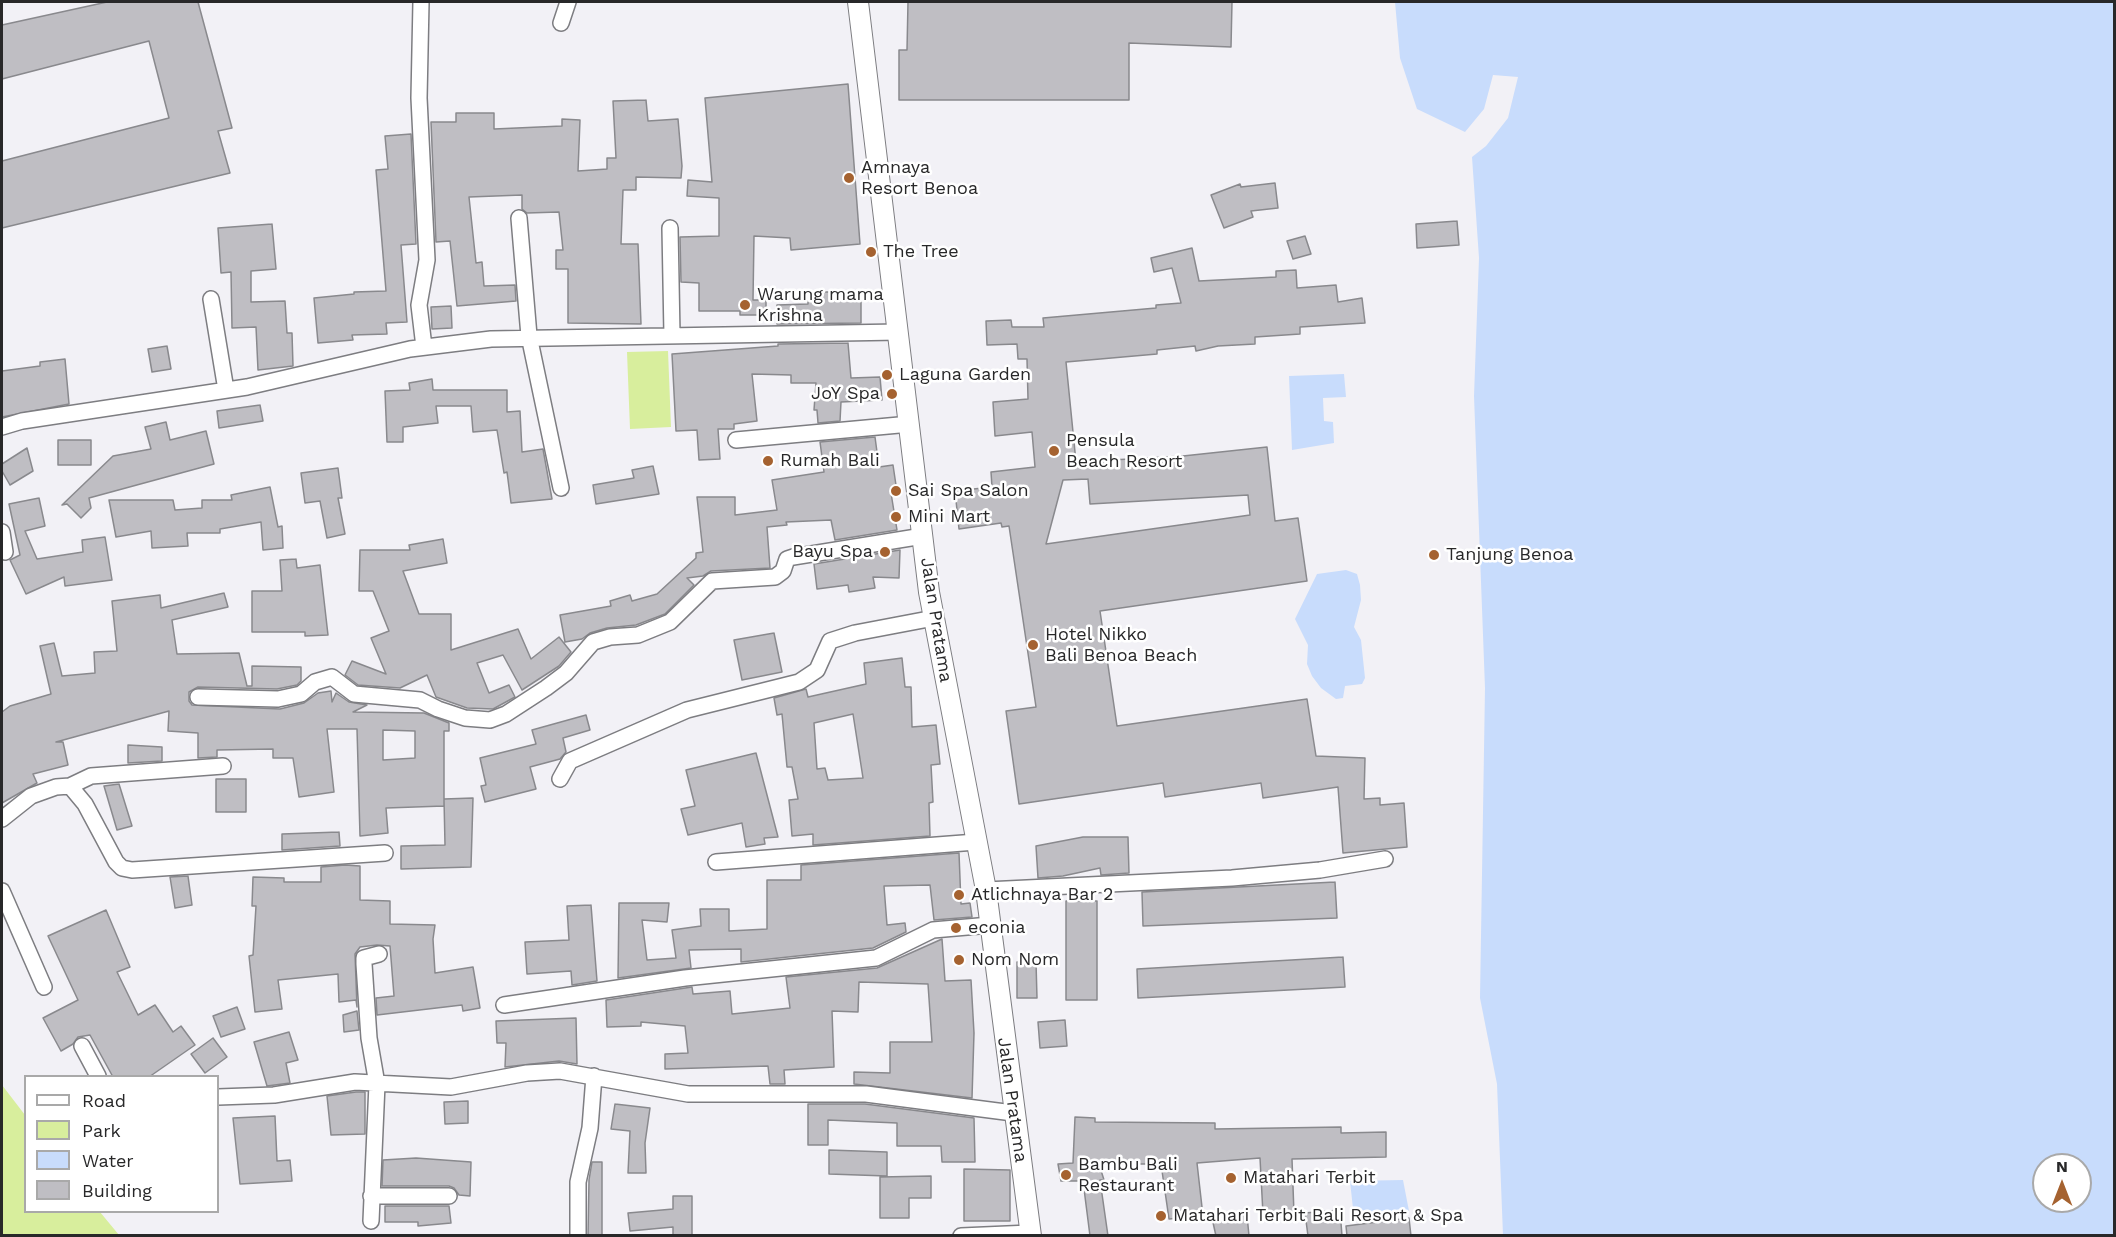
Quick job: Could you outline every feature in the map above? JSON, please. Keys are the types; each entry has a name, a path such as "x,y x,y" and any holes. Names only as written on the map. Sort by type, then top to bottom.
{"street":[{"path":"421,2 419,98 427,260 419,305 424,347"},
{"path":"561,23 568,2"},
{"name":"Jalan Pratama","path":"858,2 934,618 986,890 1013,1113 1031,1234"},
{"path":"519,218 529,336 561,488"},
{"path":"670,228 672,335"},
{"path":"212,299 226,390"},
{"path":"2,426 226,390 424,347 529,336 899,332"},
{"path":"736,440 910,424"},
{"path":"2,532 5,552"},
{"path":"198,697 278,699 301,694 315,682 332,677 354,694 370,698 420,700 465,718 490,720 506,714 566,673 593,642 610,637 638,635 670,622 712,581 775,577 783,571 787,559 793,557 923,536"},
{"path":"560,779 570,761 677,714 799,682 817,670 830,641 855,633 934,618"},
{"path":"2,819 31,796 56,787 70,786 91,776 223,766"},
{"path":"70,786 85,804 116,862 122,868 132,870 386,854"},
{"path":"716,862 976,842"},
{"path":"986,890 1232,878 1320,870 1385,860"},
{"path":"2,891 44,987"},
{"path":"504,1005 685,978 876,958 933,930 990,925"},
{"path":"371,1221 377,1084 369,1038 364,958 379,954"},
{"path":"82,1046 97,1075"},
{"path":"219,1097 274,1095 330,1084 377,1084 431,1088 465,1085 526,1073 560,1071 688,1094 866,1094 1013,1113"},
{"path":"578,1236 578,1182 583,1151 590,1128 594,1076"},
{"path":"371,1196 449,1196"},
{"path":"961,1236 1031,1234"}],"green space":[{"path":"668,351 671,427 630,429 627,352"},
{"path":"2,1085 24,1114 24,1213 101,1213 119,1235 2,1235"}],"water":[{"path":"1395,2 2114,2 2114,1235 1503,1235 1497,1084 1480,998 1485,688 1474,396 1479,258 1472,157 1486,146 1508,118 1518,77 1493,75 1484,109 1465,132 1417,109 1400,58"},
{"path":"1344,374 1346,397 1323,398 1324,421 1333,422 1334,443 1292,450 1289,376"},
{"path":"1346,570 1357,574 1360,585 1361,600 1354,627 1361,640 1365,678 1362,684 1345,686 1343,698 1336,699 1321,688 1312,676 1307,664 1308,645 1295,619 1317,574"},
{"path":"1403,1180 1409,1211 1354,1218 1350,1181"}],"building":[{"path":"107,2 198,2 232,128 218,131 230,173 2,228 2,161 169,118 149,41 2,79 2,25"},
{"path":"908,2 1232,2 1231,47 1129,43 1129,100 899,100 899,50 907,50"},
{"path":"848,84 860,244 791,250 790,238 754,236 753,300 766,300 766,315 740,315 740,311 699,311 699,283 681,282 680,237 719,236 719,198 687,196 688,180 712,182 705,98"},
{"path":"646,100 648,121 678,119 682,166 681,178 636,177 636,190 623,190 621,244 638,244 641,324 568,323 568,269 556,269 556,250 563,250 559,212 527,213 522,209 522,195 469,197 476,263 482,262 484,286 515,285 516,301 457,306 450,241 436,242 431,122 456,122 456,113 494,113 494,129 562,126 562,119 580,120 578,171 607,169 607,158 616,158 613,101"},
{"path":"411,134 416,244 401,245 407,322 386,323 387,334 352,335 353,340 318,343 314,298 354,294 354,292 386,291 376,170 388,169 385,136"},
{"path":"1275,183 1278,208 1251,211 1253,217 1224,228 1211,195 1240,184 1241,187"},
{"path":"1457,221 1459,245 1417,248 1416,224"},
{"path":"272,224 276,269 251,271 251,302 285,301 287,333 292,333 293,366 258,370 256,327 232,328 231,272 221,273 218,228"},
{"path":"1305,236 1311,254 1293,259 1287,241"},
{"path":"1192,248 1199,281 1276,277 1276,271 1296,270 1297,288 1336,285 1338,302 1362,298 1365,323 1300,327 1300,334 1255,337 1255,344 1218,346 1196,351 1195,346 1157,350 1157,354 1066,362 1076,462 1183,456 1267,447 1275,521 1298,518 1307,581 1100,611 1117,726 1307,699 1316,756 1365,758 1364,799 1380,798 1380,805 1404,803 1407,847 1343,853 1338,787 1263,798 1261,783 1165,797 1163,783 1019,804 1006,711 1036,707 1009,526 1002,527 1001,523 959,529 955,491 992,487 991,472 1035,467 1032,432 995,436 993,402 1028,399 1027,359 1018,359 1017,344 987,345 986,321 1011,320 1012,327 1044,327 1043,318 1156,308 1156,305 1181,303 1172,268 1154,272 1151,258","holes":["1088,479 1090,504 1248,495 1250,515 1046,544 1063,480"]},
{"path":"808,292 861,292 861,323 777,324 777,305 808,304"},
{"path":"451,306 452,328 432,329 431,307"},
{"path":"848,343 851,378 880,377 882,400 841,402 840,421 818,423 817,410 814,410 816,383 791,383 791,375 752,374 757,421 734,424 734,429 718,429 720,459 699,460 697,430 676,431 672,354 778,346 778,344"},
{"path":"167,346 171,369 152,372 148,349"},
{"path":"65,359 69,404 2,417 2,371 40,366 40,362"},
{"path":"432,379 433,390 507,390 507,412 520,411 522,452 543,449 552,499 511,503 507,472 504,473 497,430 473,432 471,406 436,406 438,423 403,427 403,442 387,442 385,391 410,390 409,383"},
{"path":"260,405 263,421 219,428 217,411"},
{"path":"166,422 170,440 206,431 214,464 89,498 91,508 81,518 67,504 62,505 113,456 151,449 145,427"},
{"path":"875,437 879,467 893,465 897,492 891,493 897,530 835,540 831,520 786,522 787,525 767,527 770,568 711,571 703,576 687,578 694,585 665,614 636,625 607,628 590,633 582,639 565,642 560,615 611,606 610,601 630,595 632,601 657,594 696,558 696,553 703,552 697,497 735,497 735,515 777,510 772,480 824,472 820,442"},
{"path":"58,440 91,440 91,465 58,465"},
{"path":"27,448 33,471 10,485 2,471 2,464"},
{"path":"653,466 659,494 596,504 593,485 634,478 632,470"},
{"path":"338,468 342,498 338,498 345,534 327,538 320,501 305,503 301,473"},
{"path":"270,487 278,527 282,526 283,548 263,550 261,522 220,529 220,533 187,533 188,546 152,548 151,531 116,537 109,500 173,500 175,510 202,508 202,500 232,500 231,495"},
{"path":"39,498 45,526 25,531 37,559 83,552 82,540 105,537 112,580 65,586 64,577 26,594 10,560 20,555 9,504"},
{"path":"443,539 447,563 403,571 419,614 451,614 451,650 518,629 531,659 559,637 571,652 559,666 522,690 503,655 477,663 489,693 509,685 515,697 493,709 467,708 436,697 427,675 400,688 358,685 345,675 352,661 386,674 371,638 389,631 373,591 359,591 360,550 410,550 409,545"},
{"path":"900,550 899,578 873,577 875,588 849,592 848,585 817,589 814,564"},
{"path":"296,559 297,568 320,565 328,635 305,636 305,632 252,632 252,591 282,591 280,560"},
{"path":"224,593 228,607 172,620 177,654 239,653 247,686 252,686 252,666 301,667 301,681 297,685 277,689 198,687 189,692 189,701 192,705 280,709 304,703 318,693 331,691 332,702 336,693 349,702 367,705 353,712 424,713 449,723 449,731 444,731 444,806 386,808 388,833 360,836 357,729 327,729 334,792 299,797 293,758 273,758 273,749 217,750 217,757 198,758 198,733 168,731 169,711 56,742 63,742 68,765 33,774 37,783 2,803 2,712 10,706 51,694 40,646 54,643 62,676 95,673 94,652 117,651 112,601 160,595 161,608","holes":["383,730 415,731 415,758 383,760"]},
{"path":"774,633 782,672 742,680 734,640"},
{"path":"902,658 905,687 911,687 912,727 936,725 940,764 931,765 933,802 929,803 930,836 813,845 813,834 792,836 789,800 798,799 792,767 787,767 782,714 777,715 774,698 806,689 808,697 866,684 864,663","holes":["853,714 863,778 828,780 825,768 817,769 814,723"]},
{"path":"586,715 590,730 563,738 566,752 560,759 530,767 536,789 485,802 481,786 486,785 480,758 536,744 532,730"},
{"path":"128,745 162,747 162,761 128,763"},
{"path":"756,753 778,837 764,838 765,844 746,847 742,823 688,835 681,809 695,806 686,770"},
{"path":"216,779 246,779 246,812 216,812"},
{"path":"119,784 132,826 117,830 104,786"},
{"path":"473,798 471,867 401,869 401,846 445,845 444,799"},
{"path":"339,832 340,846 282,850 282,834"},
{"path":"1083,837 1128,837 1129,873 1101,875 1100,868 1063,876 1038,878 1036,846"},
{"path":"959,853 961,904 970,903 972,917 934,920 930,885 884,886 887,925 905,923 906,932 873,948 741,962 741,949 689,950 691,968 618,978 619,903 669,903 667,922 642,920 647,960 676,958 672,930 701,926 700,909 729,909 729,931 767,929 767,880 801,880 801,865"},
{"path":"360,866 360,900 390,901 390,924 435,925 433,939 435,973 473,967 480,1008 463,1011 462,1005 377,1015 376,998 394,996 390,946 377,945 360,947 355,954 357,1007 356,1000 339,1002 338,974 278,980 282,1009 255,1012 249,956 253,955 256,906 252,906 253,877 284,878 284,882 321,882 321,867"},
{"path":"188,876 192,905 175,908 170,877"},
{"path":"1335,882 1337,918 1143,926 1142,892"},
{"path":"1066,901 1097,901 1097,1000 1066,1000"},
{"path":"591,905 597,981 572,985 571,971 527,974 525,942 569,940 567,906"},
{"path":"106,910 130,967 117,972 138,1015 155,1005 173,1032 181,1026 195,1045 152,1075 112,1075 90,1035 78,1037 73,1044 61,1051 43,1018 78,1000 48,936"},
{"path":"942,939 945,981 971,980 974,1033 972,1098 854,1084 854,1072 890,1073 890,1042 932,1042 928,984 859,982 858,1012 832,1011 834,1067 784,1070 785,1084 770,1084 768,1066 665,1069 665,1054 688,1053 685,1026 641,1022 641,1026 607,1027 606,1000 692,987 693,994 730,991 732,1014 790,1008 786,977 877,968"},
{"path":"1343,957 1345,987 1138,998 1137,969"},
{"path":"1017,962 1036,962 1037,998 1017,998"},
{"path":"237,1007 245,1029 221,1037 213,1016"},
{"path":"357,1011 359,1030 344,1032 343,1015"},
{"path":"576,1018 577,1064 559,1061 505,1067 506,1043 497,1043 496,1021"},
{"path":"1065,1020 1067,1046 1040,1048 1038,1022"},
{"path":"289,1032 298,1060 286,1063 290,1083 267,1086 254,1042"},
{"path":"213,1038 227,1057 205,1073 191,1054"},
{"path":"365,1092 365,1134 331,1135 327,1096"},
{"path":"468,1101 468,1123 445,1124 444,1102"},
{"path":"615,1104 650,1108 645,1143 646,1173 628,1173 630,1131 611,1129"},
{"path":"808,1104 865,1104 974,1118 975,1162 942,1162 941,1146 897,1146 897,1123 828,1120 828,1145 808,1145"},
{"path":"275,1116 277,1161 290,1160 292,1181 240,1184 233,1118"},
{"path":"1075,1117 1095,1118 1095,1122 1215,1123 1215,1129 1341,1127 1341,1133 1386,1132 1386,1157 1292,1159 1294,1214 1263,1214 1260,1158 1197,1163 1203,1216 1169,1219 1161,1164 1099,1164 1104,1180 1100,1180 1108,1236 1090,1236 1083,1181 1061,1181 1058,1164 1073,1163"},
{"path":"829,1150 887,1152 887,1176 829,1174"},
{"path":"416,1158 471,1162 470,1196 459,1195 454,1188 449,1186 382,1186 383,1160"},
{"path":"592,1162 602,1162 602,1236 588,1236 589,1180"},
{"path":"964,1169 1010,1170 1010,1221 964,1221"},
{"path":"931,1176 931,1198 909,1198 909,1218 880,1218 880,1177"},
{"path":"673,1196 692,1196 692,1236 673,1236 673,1227 630,1231 628,1213 673,1209"},
{"path":"385,1206 449,1206 451,1223 418,1226 418,1222 385,1222"},
{"path":"1340,1210 1342,1236 1308,1236 1305,1213"},
{"path":"1247,1215 1249,1236 1216,1236 1212,1218"},
{"path":"1409,1218 1411,1236 1347,1236 1346,1226"}],"place":[{"name":"Amnaya Resort Benoa","path":"849,178"},
{"name":"The Tree","path":"871,252"},
{"name":"Warung mama Krishna","path":"745,305"},
{"name":"Laguna Garden","path":"887,375"},
{"name":"JoY Spa","path":"892,394"},
{"name":"Pensula Beach Resort","path":"1054,451"},
{"name":"Rumah Bali","path":"768,461"},
{"name":"Sai Spa Salon","path":"896,491"},
{"name":"Mini Mart","path":"896,517"},
{"name":"Bayu Spa","path":"885,552"},
{"name":"Tanjung Benoa","path":"1434,555"},
{"name":"Hotel Nikko Bali Benoa Beach","path":"1033,645"},
{"name":"Atlichnaya Bar 2","path":"959,895"},
{"name":"econia","path":"956,928"},
{"name":"Nom Nom","path":"959,960"},
{"name":"Bambu Bali Restaurant","path":"1066,1175"},
{"name":"Matahari Terbit","path":"1231,1178"},
{"name":"Matahari Terbit Bali Resort & Spa","path":"1161,1216"}]}
